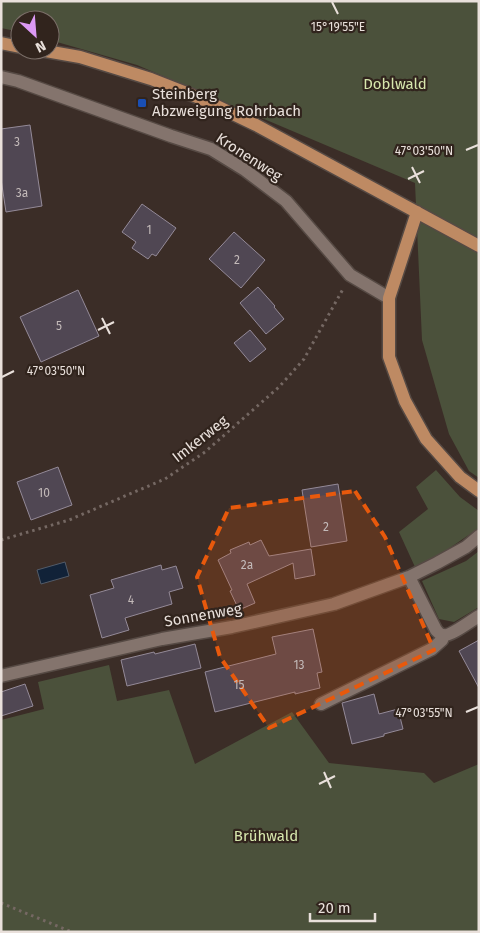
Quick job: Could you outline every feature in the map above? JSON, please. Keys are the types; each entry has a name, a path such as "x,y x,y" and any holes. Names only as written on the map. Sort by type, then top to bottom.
{"main road":[{"path":"60,54 80,57 151,79 202,99 256,125 479,246"},
{"path":"417,212 389,298 389,357 405,401 426,438 460,477 479,491"}],"street":[{"name":"Kronenweg","path":"1,76 211,149 245,170 286,202 350,275 389,298"},
{"name":"Sonnenweg","path":"1,676 162,639 240,625 334,604 409,577 466,547 479,536"},
{"path":"409,577 436,630 444,636"},
{"path":"321,704 432,649 444,636 479,616"}],"path":[{"name":"Imkerweg","path":"1,540 69,520 132,494 165,479 204,452 279,387 304,358 350,275"},
{"path":"1,903 72,932"}],"highlighted area":[{"path":"355,491 385,537 434,650 269,728 220,657 197,577 229,508"}],"green space":[{"name":"Doblwald","path":"1,1 479,1 479,478 469,471 449,434 422,340 415,183 137,65 60,43 60,10 10,10 10,30 1,28"},
{"path":"436,470 460,497 479,511 479,528 435,558 415,567 399,532 428,509 416,487"},
{"path":"479,551 479,607 454,622 439,619 422,581 466,561"},
{"name":"Brühwald","path":"109,665 117,701 169,690 195,764 292,712 329,763 424,773 434,783 479,764 479,932 1,932 1,720 44,709 38,682"}],"water":[{"path":"65,562 69,576 41,584 37,570"}],"building":[{"path":"30,125 42,206 6,212 1,179 1,129"},
{"path":"142,204 176,228 156,256 152,254 148,259 132,248 136,242 122,232"},
{"path":"234,232 265,260 241,288 209,259"},
{"path":"258,287 284,319 266,334 240,303"},
{"path":"78,290 99,336 41,362 20,317"},
{"path":"250,330 266,349 250,362 234,343"},
{"path":"58,467 72,505 31,520 17,482"},
{"path":"338,484 347,541 311,547 302,490"},
{"path":"261,540 269,556 311,549 315,575 295,579 293,563 247,584 255,603 239,610 218,560 231,553 230,550 249,542 250,545"},
{"path":"161,565 162,570 176,566 183,588 169,592 172,604 125,618 129,630 102,638 90,595 114,588 111,580"},
{"path":"313,629 322,672 317,673 320,688 295,694 295,692 215,712 205,672 276,654 272,637"},
{"path":"479,640 479,688 459,651"},
{"path":"195,644 201,668 127,686 121,660"},
{"path":"25,684 33,706 1,716 1,692"},
{"path":"374,694 379,714 398,709 403,729 352,744 342,703"}],"place":[{"name":"Steinberg Abzweigung Rohrbach","path":"142,103"}]}
